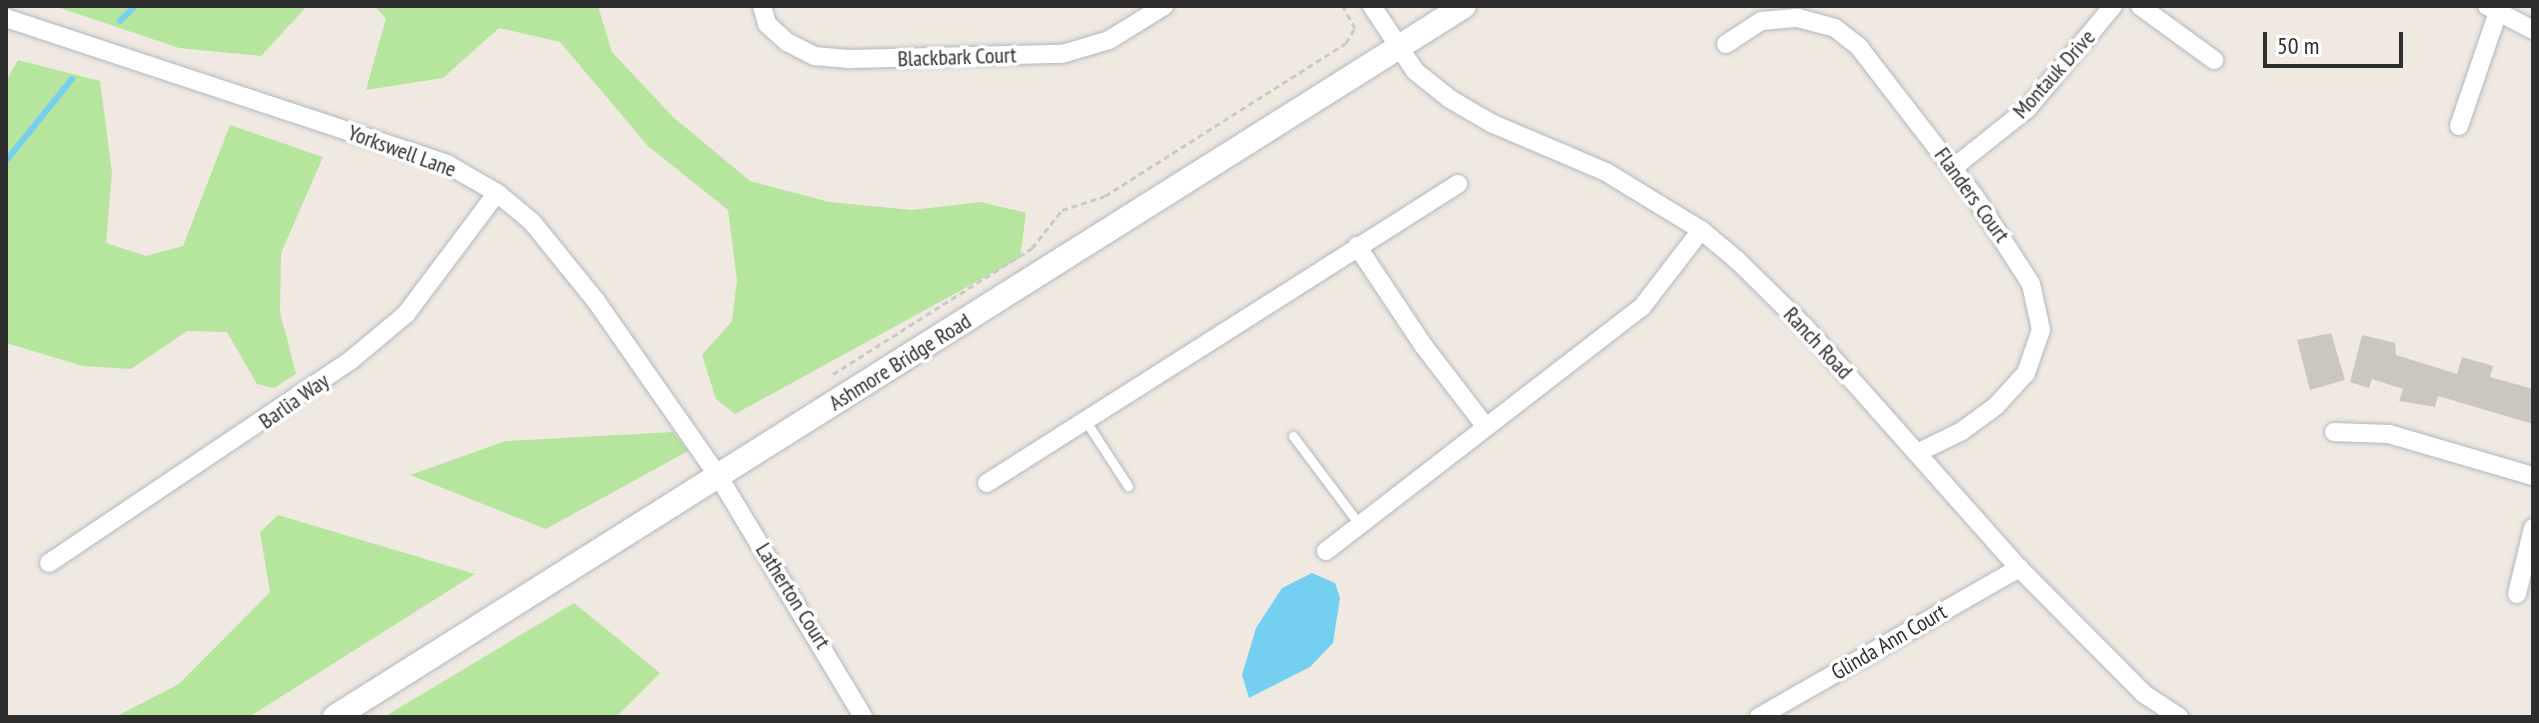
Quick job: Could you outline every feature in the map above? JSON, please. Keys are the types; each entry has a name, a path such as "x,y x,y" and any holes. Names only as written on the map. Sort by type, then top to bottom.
{"main road":[{"name":"Ashmore Bridge Road","path":"335,717 1464,6"}],"street":[{"name":"Blackbark Court","path":"762,6 767,24 787,42 814,56 864,59 1062,54 1109,40 1164,6"},
{"name":"Ranch Road","path":"1372,6 1415,71 1465,109 1574,156 1701,230 1804,326 2019,568 2144,694 2179,717"},
{"name":"Montauk Drive","path":"1953,168 2027,109 2113,6"},
{"path":"2140,6 2214,60"},
{"path":"2459,126 2494,8 2533,30"},
{"name":"Flanders Court","path":"1726,44 1744,29 1779,17 1835,28 1859,47 1953,168 2011,248 2031,284 2041,330 2037,352 2012,391 1962,431 1919,452"},
{"name":"Yorkswell Lane","path":"6,18 447,164 497,193 532,222 596,301 719,477"},
{"path":"987,483 1458,184"},
{"name":"Barlia Way","path":"49,563 351,360 406,314 497,193"},
{"path":"1326,551 1642,307 1701,230"},
{"path":"1357,246 1423,345 1486,427"},
{"path":"2334,432 2389,434 2533,476"},
{"name":"Latherton Court","path":"719,477 863,717"},
{"path":"2517,594 2533,528"},
{"name":"Glinda Ann Court","path":"1759,717 2019,568"}],"lane":[{"path":"1085,420 1128,486"},
{"path":"1293,436 1359,524"}],"path":[{"path":"833,374 1032,248 1062,210 1105,196 1346,43 1355,28 1343,6"}],"green space":[{"path":"54,6 307,6 261,56 179,48"},
{"path":"374,6 598,6 612,52 673,117 750,181 829,202 912,210 981,202 1026,213 1020,258 735,414 716,399 702,355 732,321 737,280 728,210 648,146 560,42 499,28 443,78 366,90 386,18"},
{"path":"18,60 100,81 112,173 106,243 146,256 183,246 230,125 323,157 281,253 280,312 296,374 274,388 257,384 227,332 187,331 131,369 83,366 6,343 6,81"},
{"path":"673,432 688,451 546,529 410,475 506,441"},
{"path":"278,515 475,574 249,717 115,717 179,684 270,592 260,532"},
{"path":"574,603 660,673 616,717 384,717"}],"water":[{"path":"1312,573 1335,583 1340,598 1333,643 1310,667 1249,698 1242,675 1256,628 1282,588"}],"building":[{"path":"2331,333 2345,380 2310,390 2297,340"},
{"path":"2362,335 2395,343 2396,355 2457,374 2462,357 2493,366 2490,377 2533,389 2533,424 2438,396 2435,407 2399,401 2403,389 2372,379 2369,388 2350,382"}],"waterway":[{"path":"120,21 135,6"},
{"path":"6,161 72,79"}]}
